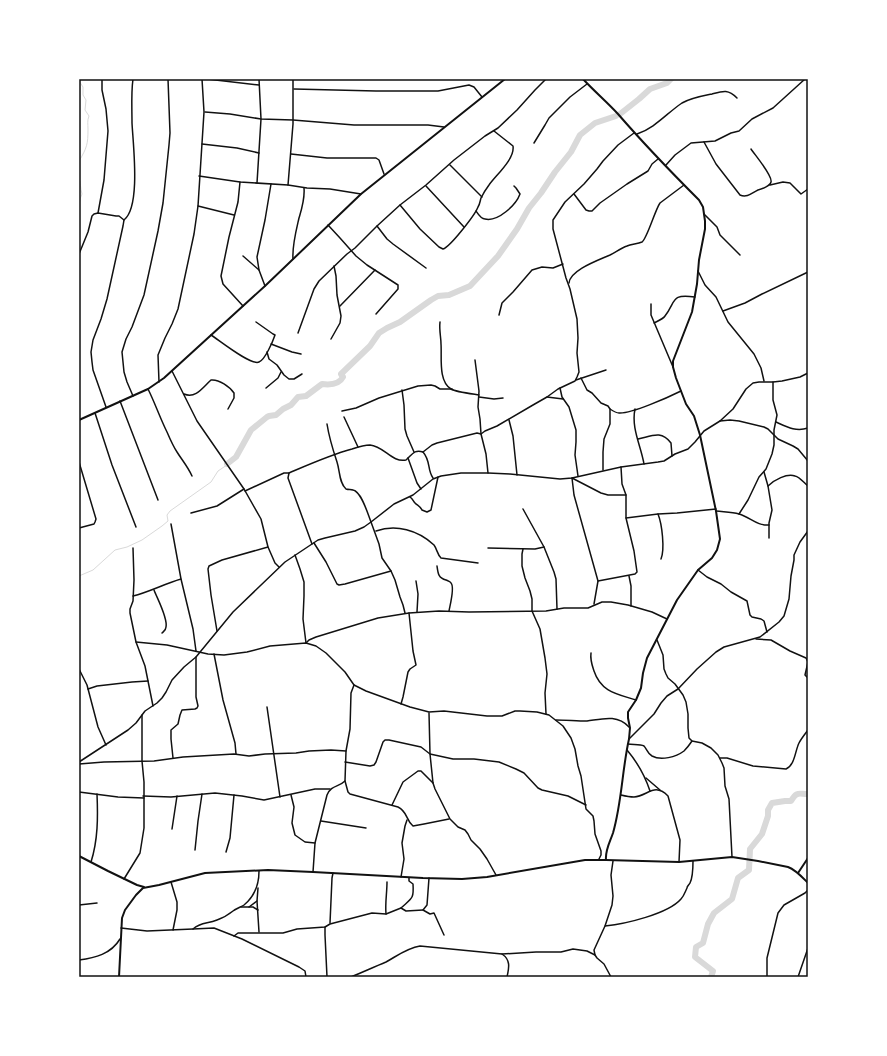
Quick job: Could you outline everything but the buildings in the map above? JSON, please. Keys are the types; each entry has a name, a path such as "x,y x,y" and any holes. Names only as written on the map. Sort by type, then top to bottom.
{"street":[{"path":"98,213 105,173 108,131 106,109 102,90 102,79"},
{"path":"106,408 93,370 91,352 93,340 107,299 124,220 130,212 134,185 132,124 133,79"},
{"path":"133,396 124,372 122,352 144,295 160,217 169,145 170,126 168,79"},
{"path":"159,382 158,355 181,299 193,243 198,206 204,112 202,79"},
{"path":"207,79 259,85"},
{"path":"257,183 261,119 259,79"},
{"path":"288,185 293,124 293,79"},
{"path":"79,420 148,389 159,382 265,286 361,194 384,174 505,79"},
{"path":"298,332 316,284 400,205 480,140 494,131 517,110 546,79"},
{"path":"583,79 699,200 703,207 705,229 700,251 695,297 692,312 672,367"},
{"path":"665,166 675,155 688,145 693,143 714,141 739,131 752,120 773,108 805,79"},
{"path":"534,143 549,118 577,91 587,84"},
{"path":"294,89 438,91 469,85 474,87 482,97"},
{"path":"575,381 578,378 579,372 577,353 577,319 552,223 553,220 560,209 603,160 615,148 635,134 644,131 682,103 690,100 723,91 730,92 737,98"},
{"path":"204,112 261,119 354,125 428,125 444,127"},
{"path":"400,205 423,232 439,247 443,249 447,247 476,211 489,185 510,159 514,149 513,146 494,131"},
{"path":"704,142 714,161 742,196 747,196 768,185 783,182 790,183 801,194 808,188"},
{"path":"202,144 259,152"},
{"path":"751,150 770,176 771,181 768,185"},
{"path":"291,154 327,158 376,158 379,160 384,174"},
{"path":"574,194 586,210 590,212 621,188 648,171 658,158"},
{"path":"450,165 482,197"},
{"path":"199,176 240,182 330,189 361,194"},
{"path":"240,182 238,202 222,270 222,280 223,284 243,306"},
{"path":"265,286 259,270 257,258 271,184"},
{"path":"426,185 464,227"},
{"path":"476,211 485,219 493,219 509,210 518,200 520,194 514,186"},
{"path":"568,283 570,277 581,268 624,247 644,241 652,224 657,207 660,203 684,186"},
{"path":"293,258 293,250 304,198 304,188"},
{"path":"198,206 234,215"},
{"path":"79,254 94,214 98,213 116,216 124,220"},
{"path":"705,216 717,227 720,235 740,255"},
{"path":"327,225 351,251 367,265 398,285 398,288 376,314"},
{"path":"377,226 387,239 426,268"},
{"path":"243,256 259,270"},
{"path":"499,315 502,303 532,270 542,267 553,268 562,264"},
{"path":"331,340 341,319 334,266"},
{"path":"340,306 375,270"},
{"path":"698,270 705,285 716,297 728,322 754,354 761,368 764,382"},
{"path":"722,311 745,303 808,272"},
{"path":"654,323 666,316 676,298 686,296 695,297"},
{"path":"606,860 606,851 614,830 619,807 627,750 630,739 628,712 636,700 647,658 667,619 677,600 698,570 712,558 719,545 720,534 700,435 694,416 686,404 651,315 651,304"},
{"path":"211,335 251,361 259,363 267,352 274,334 256,322"},
{"path":"440,322 439,330 442,370 445,383 452,389"},
{"path":"271,344 301,354"},
{"path":"267,352 269,358 289,379 292,380 302,374"},
{"path":"262,359 269,358"},
{"path":"476,360 479,396 478,407 488,473"},
{"path":"423,452 437,443 481,434 547,397 560,388 581,378 606,370"},
{"path":"172,371 197,421 244,490 261,518 268,547 275,563 279,568"},
{"path":"266,388 278,378 281,372"},
{"path":"79,763 128,730 136,723 145,711 162,698 176,675 200,653 233,612 279,568 295,555 325,538 364,528 394,504 409,497 434,479 445,475 461,473 488,473 560,479 572,478 603,470 664,461 688,449 704,431 720,422 733,409 746,388 753,383 773,382 800,377 808,373"},
{"path":"581,378 587,390 592,393 601,403 608,406 610,410 617,413 635,410 681,391"},
{"path":"184,394 190,396 195,394 211,380 215,379 234,393 234,398 228,409"},
{"path":"739,514 748,500 759,477 764,472 772,454 777,415 773,400 773,382"},
{"path":"342,411 356,408 379,398 418,386 431,385 440,389 452,389 494,399 503,398"},
{"path":"560,388 563,399 568,404 576,430 575,455 578,476"},
{"path":"148,389 154,399 166,432 192,476"},
{"path":"402,390 406,436 414,452"},
{"path":"547,397 563,399"},
{"path":"120,401 158,500"},
{"path":"603,470 604,443 610,424 610,410"},
{"path":"635,410 635,429 644,464"},
{"path":"95,413 126,505 136,527"},
{"path":"344,418 358,447"},
{"path":"509,419 513,436 518,475"},
{"path":"720,422 730,420 739,421 768,429 778,439 796,448 808,461"},
{"path":"776,422 793,430 808,428"},
{"path":"327,424 344,488 346,490 354,490 358,493 364,505 375,532 382,558 391,571 396,583 405,613"},
{"path":"638,439 659,434 663,435 671,443 672,456"},
{"path":"191,513 217,506 244,490 284,473 289,473 334,454 369,445 383,450 393,458 399,460 406,460 414,452 423,452 428,459 430,473 434,479"},
{"path":"408,458 417,483 421,489"},
{"path":"79,462 96,522 94,524 79,528"},
{"path":"598,581 636,573 638,569 626,518 626,495 622,484 621,467"},
{"path":"764,472 772,510 769,526 769,538"},
{"path":"289,473 288,478 313,544 326,562 339,585 391,571"},
{"path":"768,486 771,482 789,475 798,477 808,486"},
{"path":"409,497 420,506 423,511 427,512 431,510 438,477"},
{"path":"572,478 601,493 608,495 626,495"},
{"path":"572,478 576,502 598,581 594,605"},
{"path":"523,509 544,547 556,579 557,609"},
{"path":"626,518 716,510 739,514 761,525 769,526"},
{"path":"658,514 663,549 661,559"},
{"path":"171,524 181,579 193,629 196,651"},
{"path":"375,532 385,528 402,528 424,537 436,547 438,554 443,559 478,563"},
{"path":"630,739 654,714 667,696 678,689 716,652 724,647 760,637 779,622 785,612 789,599 794,555 800,542 808,531"},
{"path":"217,631 211,596 209,566 222,560 268,547"},
{"path":"488,548 535,549 544,547"},
{"path":"133,548 133,601 130,609 136,642 145,666 152,706"},
{"path":"523,548 521,559 522,566 532,596 532,611 540,629 545,658 547,674 545,693 546,714"},
{"path":"295,555 304,582 303,619 306,643"},
{"path":"436,566 440,577 444,580 450,581 452,584 449,611"},
{"path":"698,570 747,601 750,615 764,622 767,632"},
{"path":"629,575 631,586 631,606"},
{"path":"133,596 146,593 181,579"},
{"path":"416,581 418,594 417,612"},
{"path":"154,590 164,611 167,626 162,633"},
{"path":"306,643 316,637 345,627 378,618 417,612 546,611 569,607 583,608 599,603 611,602 652,612 667,619"},
{"path":"401,704 408,672 411,668 416,666 409,613"},
{"path":"754,639 771,640 806,658 808,662 805,675 808,678"},
{"path":"657,640 666,674 683,695 686,702 689,738 692,741 706,745 715,752 720,758 724,768 725,786 729,799 732,858"},
{"path":"136,642 167,645 200,653 224,655 247,652 270,646 306,643 316,646 326,653 345,672 354,685 401,704 429,712 449,712 495,716 502,716 515,711 546,714 566,730 573,743 581,776 586,809 593,816 595,834 601,851 599,859"},
{"path":"591,653 591,662 596,678 602,686 617,694 636,700"},
{"path":"214,654 223,700 235,743 236,754"},
{"path":"172,758 171,730 178,724 182,710 195,709 198,706 196,697 196,657"},
{"path":"79,670 87,685 98,728 106,745"},
{"path":"88,689 97,686 148,681"},
{"path":"354,685 351,693 350,729 345,762 345,781 348,792 350,794 392,805 402,810 405,812 407,820 411,825 415,826 450,819"},
{"path":"268,707 269,726 272,736 280,797"},
{"path":"429,712 430,754 433,783 438,796 450,819 468,834 471,840 487,859 496,875"},
{"path":"124,879 140,853 144,823 142,715"},
{"path":"555,720 614,718 625,722 630,728"},
{"path":"720,758 727,758 753,766 786,769 791,766 799,744 808,730"},
{"path":"345,762 370,766 374,765 383,742 387,740 421,747 430,754 453,759 474,759 498,762 524,773 538,788 542,790 568,796 586,805"},
{"path":"628,744 641,745 645,747 650,755 662,758 684,751 692,741"},
{"path":"627,750 634,758 645,777 650,791"},
{"path":"79,763 154,761 183,757 236,754 249,756 296,754 314,751 346,751"},
{"path":"392,805 401,784 418,771 421,771 433,783"},
{"path":"645,777 663,791 669,798 676,828 680,837 679,862"},
{"path":"79,792 118,797 177,796 215,793 264,800 315,790 330,789 345,781"},
{"path":"313,872 315,843 327,795 330,789"},
{"path":"621,795 633,797 650,791 660,790"},
{"path":"91,863 96,843 98,816 97,794"},
{"path":"195,850 202,794"},
{"path":"226,852 230,838 234,795"},
{"path":"291,795 294,807 292,823 295,835 305,842 315,843"},
{"path":"172,829 177,796"},
{"path":"401,877 404,857 402,843 407,820"},
{"path":"320,821 366,828"},
{"path":"79,856 124,879 146,888"},
{"path":"118,977 122,918 123,914 136,895 141,890 146,888 204,873 259,871 313,872 409,878 473,878 599,859 679,862 742,858 788,867 798,873 808,883"},
{"path":"798,873 808,858"},
{"path":"595,955 594,950 605,926 612,905 613,896 610,875 614,860"},
{"path":"605,926 623,923 656,913 666,909 680,900 690,882 694,861"},
{"path":"259,871 257,901 259,933"},
{"path":"330,924 333,873"},
{"path":"234,936 238,933 283,933 297,929 326,927 330,924 372,912 386,914 401,908 412,898 413,884 409,881 409,878"},
{"path":"423,910 427,905 428,878"},
{"path":"171,882 177,906 173,930"},
{"path":"386,914 385,907 387,882"},
{"path":"193,928 200,924 221,919 240,908 251,898 258,886"},
{"path":"767,977 767,958 778,913 784,905 805,894 808,890"},
{"path":"249,907 257,901"},
{"path":"79,905 97,903"},
{"path":"240,908 253,907 258,910"},
{"path":"401,908 406,911 423,910 430,914 434,913 444,935"},
{"path":"326,927 327,977"},
{"path":"121,928 140,931 214,928 299,967 305,971 306,977"},
{"path":"79,960 93,958 108,953 121,939"},
{"path":"351,977 370,970 404,951 415,947 426,946 502,954 561,952 573,949 587,951 595,955 604,964 611,977"},
{"path":"798,977 808,948"},
{"path":"502,954 507,957 508,961 506,977"}],"waterway":[{"path":"620,114 650,89 667,83 671,79"},
{"path":"79,81 83,87 83,95 86,100 85,110 89,116 88,138 84,153 79,161"},
{"path":"227,464 236,457 251,430 267,417 276,415 291,405 298,397 306,396 322,384 339,382 343,377 341,374 370,346 379,333 400,322 438,296 449,295 470,286 498,256 517,229 529,208 571,152 580,135 595,123 616,116"},
{"path":"79,178 82,194 79,207"},
{"path":"79,576 93,570 115,550 127,547 142,540 162,526 168,521 167,515 170,511 211,482 218,471 227,465"},
{"path":"711,977 713,971 695,957 696,947 703,943 708,924 714,913 732,899 738,878 749,870 750,849 762,834 768,816 768,810 772,803 791,801 796,794 808,794"}]}
